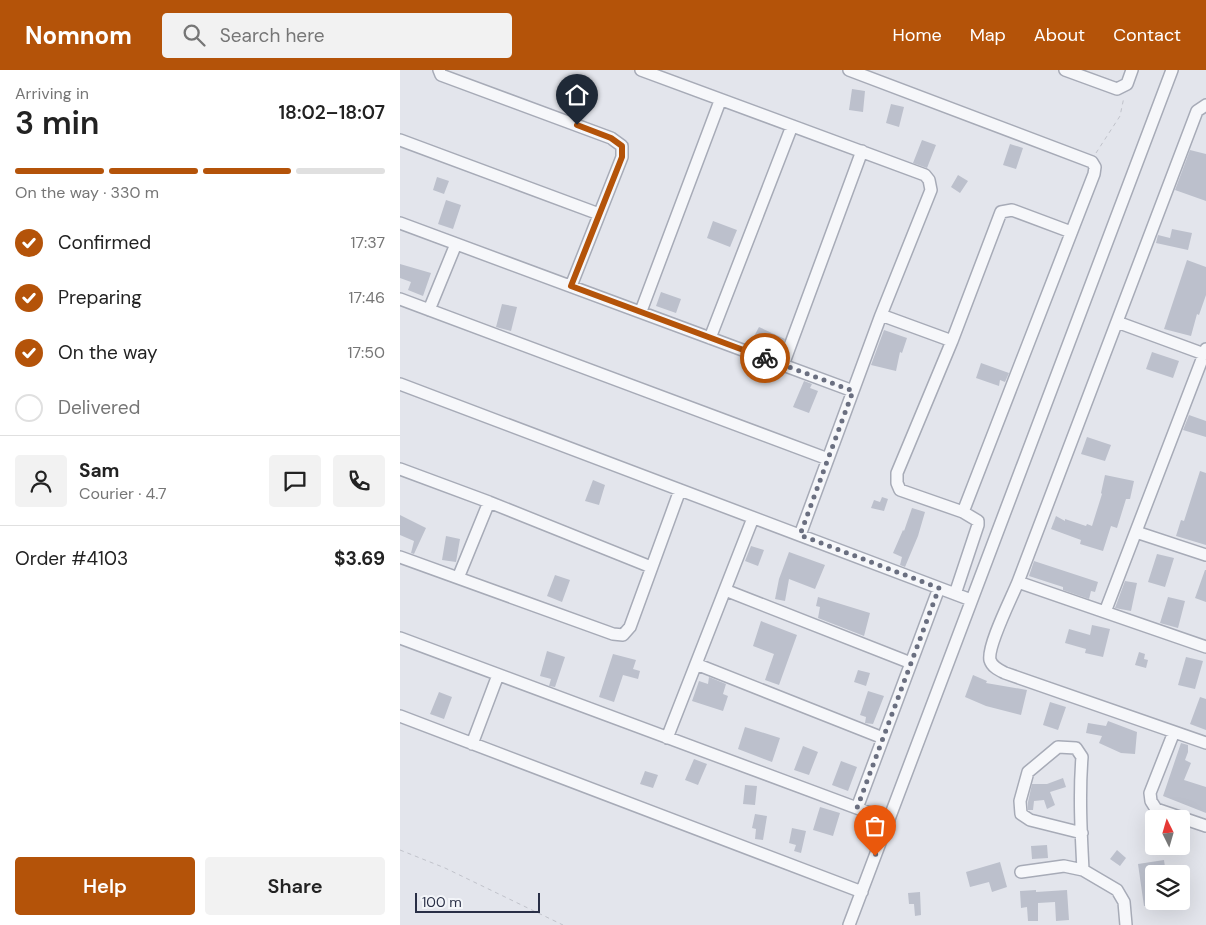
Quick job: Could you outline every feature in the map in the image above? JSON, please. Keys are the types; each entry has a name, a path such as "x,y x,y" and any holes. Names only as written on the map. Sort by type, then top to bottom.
{"street":[{"path":"439,70 441,75 611,138 622,146 622,157 571,286"},
{"path":"641,70 720,101 925,175 929,180 931,190 881,315 800,535"},
{"path":"848,70 1092,162 1094,174 963,512"},
{"path":"1065,70 1117,89 1127,84 1132,70"},
{"path":"849,925 970,600 1172,70"},
{"path":"641,312 720,101"},
{"path":"1206,105 1197,111 1018,582 991,646 990,660 995,668 1206,743"},
{"path":"710,338 792,126"},
{"path":"400,140 600,214"},
{"path":"783,365 862,151"},
{"path":"955,594 978,525 975,518 900,490 897,484 897,473 952,341 1001,212 1012,210 1071,232"},
{"path":"400,223 853,391"},
{"path":"429,310 456,244"},
{"path":"400,300 828,459"},
{"path":"881,315 952,341"},
{"path":"1105,612 1205,352 1117,322"},
{"path":"400,384 970,600"},
{"path":"400,469 489,502 651,567"},
{"path":"400,557 613,634 623,635 630,628 680,490"},
{"path":"458,578 489,502"},
{"path":"667,738 753,518"},
{"path":"1136,532 1206,555"},
{"path":"1018,582 1206,648"},
{"path":"857,808 939,588"},
{"path":"725,590 911,663"},
{"path":"400,638 889,820"},
{"path":"696,664 883,738"},
{"path":"472,744 498,675"},
{"path":"400,716 862,892"},
{"path":"1174,732 1150,793 1151,801 1156,809 1206,826"},
{"path":"1082,833 1030,820 1021,814 1020,801 1028,772 1058,747 1076,748 1082,756 1079,788 1082,833 1083,870"},
{"path":"1021,872 1064,866 1083,870 1117,890 1124,902 1126,925"}],"path":[{"path":"1092,162 1096,150 1120,116 1127,84"},
{"path":"400,850 445,868 563,925"}],"building":[{"path":"852,89 865,91 863,112 849,110"},
{"path":"891,104 904,107 899,127 886,123"},
{"path":"922,140 936,145 927,168 913,163"},
{"path":"1010,144 1023,148 1016,169 1003,165"},
{"path":"1190,150 1206,154 1206,201 1175,190"},
{"path":"958,175 968,181 960,193 951,187"},
{"path":"437,177 449,181 444,194 433,190"},
{"path":"446,200 461,205 453,229 438,224"},
{"path":"713,221 737,230 730,247 707,238"},
{"path":"1172,229 1192,233 1188,250 1156,243 1158,235 1170,238"},
{"path":"1187,260 1206,267 1206,295 1199,315 1197,314 1191,336 1164,329"},
{"path":"400,264 431,273 423,296 408,290 411,282 400,278"},
{"path":"661,292 681,299 676,313 656,306"},
{"path":"502,304 517,307 511,331 496,327"},
{"path":"759,327 785,339 782,346 768,341 764,348 751,342"},
{"path":"884,330 907,338 902,353 900,352 896,371 871,365"},
{"path":"1152,352 1179,361 1173,378 1146,369"},
{"path":"981,363 1009,373 1005,382 1000,380 999,386 976,378"},
{"path":"804,381 812,384 810,388 818,391 809,413 793,407"},
{"path":"1189,415 1206,421 1206,437 1183,430"},
{"path":"1087,437 1111,445 1105,461 1081,454"},
{"path":"1200,471 1206,473 1206,545 1176,536 1181,520 1184,521"},
{"path":"1105,475 1134,481 1130,499 1126,499 1117,528 1111,526 1103,551 1080,544 1081,540 1051,529 1056,516 1065,521 1065,519 1086,526 1087,524 1092,526 1102,494"},
{"path":"593,480 605,485 599,505 585,501"},
{"path":"882,497 888,499 884,511 871,508 874,500 880,502"},
{"path":"912,508 925,512 918,536 905,567 900,565 902,557 893,553 904,531"},
{"path":"400,515 426,528 414,554 411,553 414,541 400,535"},
{"path":"446,536 460,539 456,562 442,560"},
{"path":"751,546 764,550 758,566 745,561"},
{"path":"789,552 825,565 815,589 789,579 785,601 775,599 779,579"},
{"path":"1157,554 1174,558 1165,587 1148,582"},
{"path":"1034,561 1098,582 1095,592 1091,591 1089,599 1063,590 1063,587 1029,576"},
{"path":"1206,570 1206,602 1195,598"},
{"path":"555,575 570,580 562,602 547,596"},
{"path":"1125,581 1137,583 1131,611 1115,608"},
{"path":"818,597 870,613 864,636 818,618 820,607 816,606"},
{"path":"1168,597 1185,601 1178,628 1160,623"},
{"path":"761,621 797,635 779,685 765,680 774,654 753,646"},
{"path":"1092,625 1110,629 1103,657 1085,653 1086,649 1065,643 1069,629 1090,635"},
{"path":"547,651 565,657 555,687 549,686 551,679 540,676"},
{"path":"1139,652 1145,654 1144,659 1148,660 1146,668 1135,665"},
{"path":"613,654 636,660 633,669 640,671 638,679 623,675 614,702 599,697"},
{"path":"1186,657 1203,661 1195,689 1178,685"},
{"path":"858,670 870,673 866,686 854,682"},
{"path":"973,675 987,681 986,683 1027,690 1021,715 986,706 965,697"},
{"path":"709,677 726,684 723,694 728,696 723,711 692,701 699,681 708,684"},
{"path":"868,691 884,696 873,724 865,723 866,717 860,715"},
{"path":"439,692 452,697 444,719 430,714"},
{"path":"1200,697 1206,699 1206,730 1190,724"},
{"path":"1050,702 1066,707 1058,730 1043,725"},
{"path":"1108,721 1137,732 1135,754 1121,753 1099,743 1102,736 1086,733 1088,723 1106,726"},
{"path":"745,727 780,738 772,762 738,749"},
{"path":"1181,743 1188,745 1185,760 1191,763 1184,780 1206,787 1206,813 1163,796"},
{"path":"803,746 818,752 809,775 794,770"},
{"path":"694,759 707,764 698,785 685,780"},
{"path":"841,761 857,767 848,791 832,785"},
{"path":"645,771 658,775 653,788 640,784"},
{"path":"1063,778 1066,787 1050,792 1055,805 1047,809 1044,800 1034,801 1033,810 1028,810 1032,784 1047,784"},
{"path":"745,785 757,786 755,805 743,804"},
{"path":"820,807 840,813 833,836 813,830"},
{"path":"755,814 767,816 763,840 755,839 756,829 752,828"},
{"path":"792,828 806,831 801,853 794,851 796,845 789,843"},
{"path":"1047,845 1048,858 1032,859 1031,846"},
{"path":"1117,850 1126,858 1120,866 1110,859"},
{"path":"1164,860 1165,865 1145,865 1145,906 1144,906 1138,864"},
{"path":"1000,862 1007,887 992,892 989,882 970,887 966,872"},
{"path":"1036,890 1036,892 1067,890 1069,920 1056,921 1055,902 1038,903 1038,921 1028,921 1027,907 1021,908 1020,891"},
{"path":"920,892 921,915 915,916 914,904 909,904 908,893"}],"way so far":[{"path":"765,358 853,391 800,535 939,588 857,808 889,820 875,856"}],"route":[{"path":"577,125 611,138 622,146 622,157 571,286 765,358"}]}
